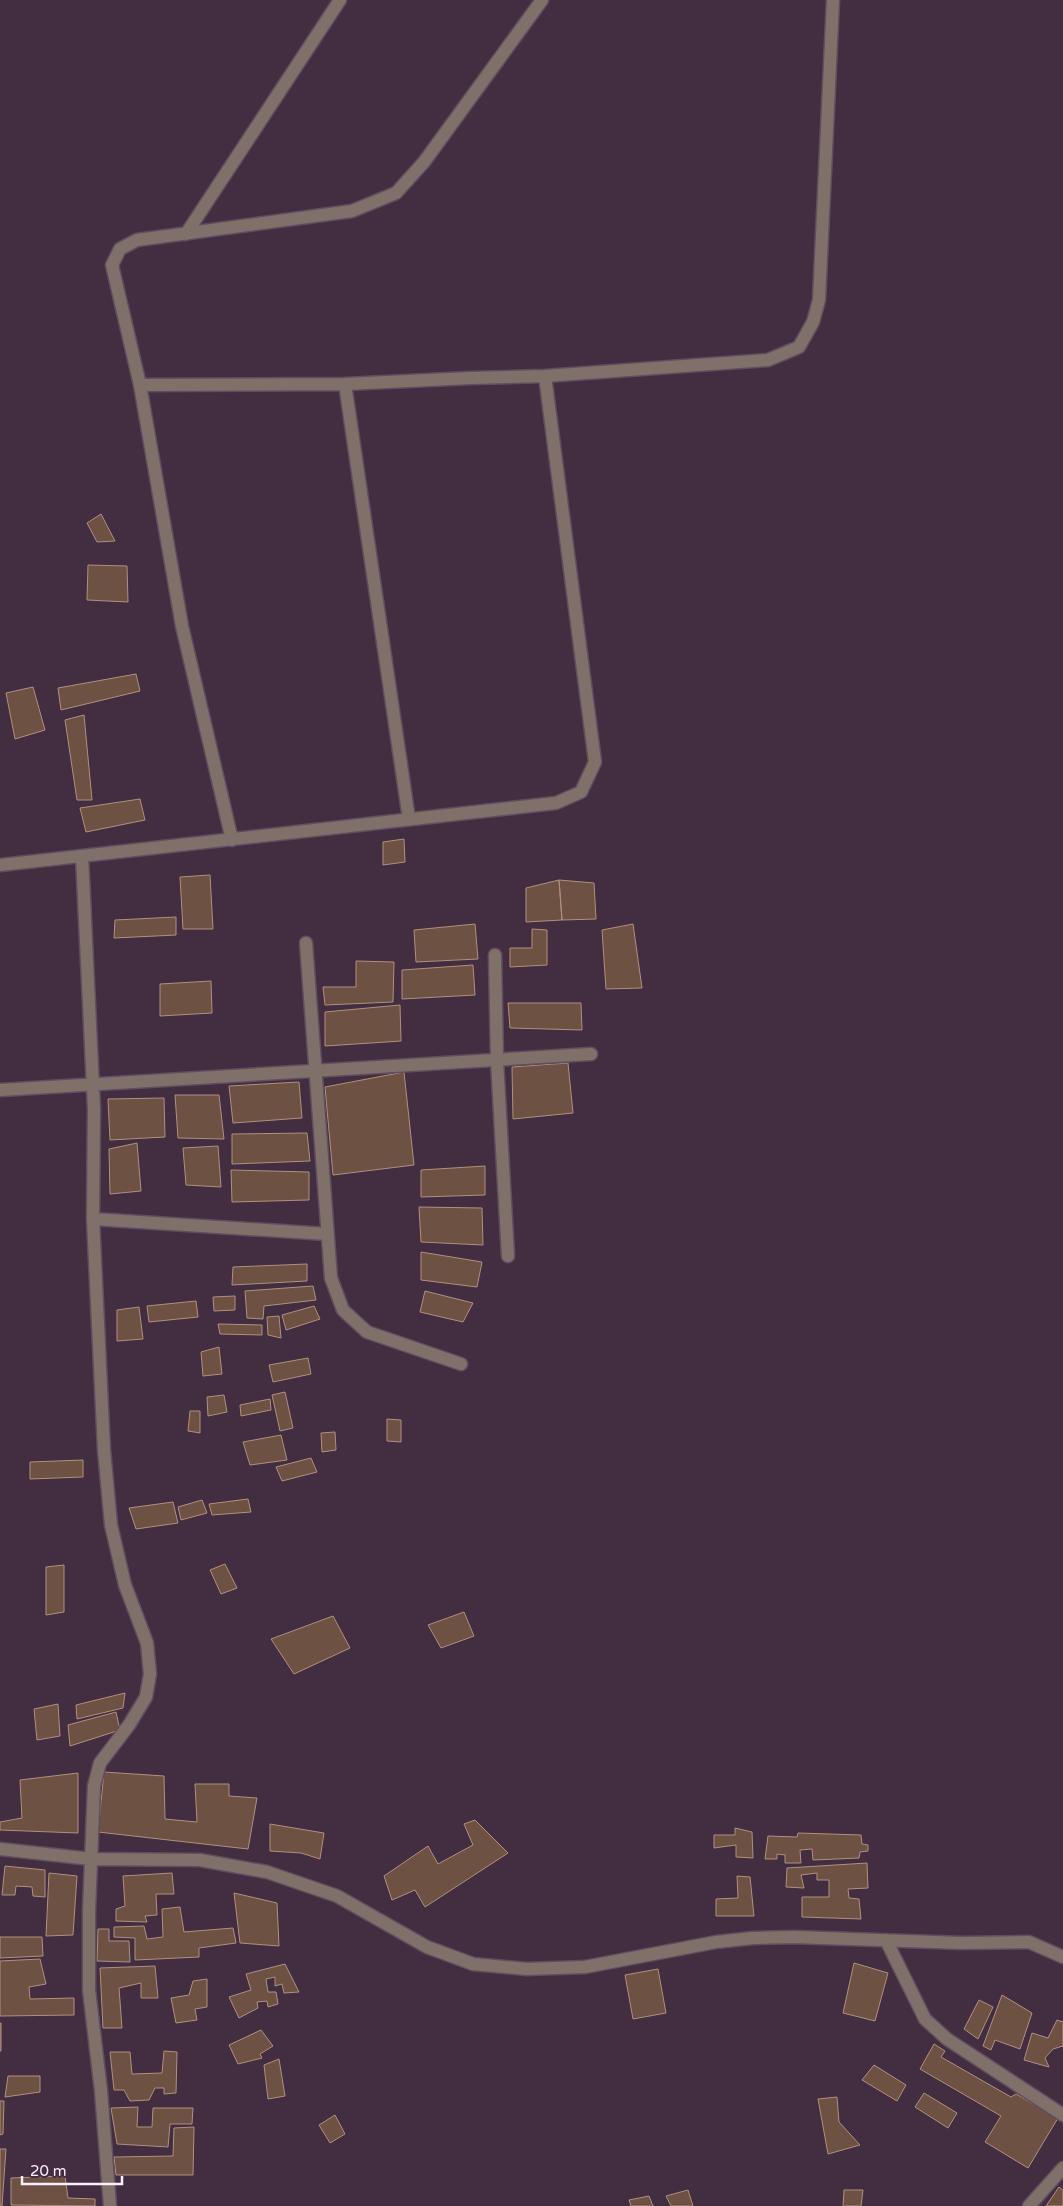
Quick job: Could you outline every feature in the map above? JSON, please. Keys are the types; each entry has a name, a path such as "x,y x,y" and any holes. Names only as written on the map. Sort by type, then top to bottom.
{"street":[{"path":"186,234 340,0"},
{"path":"232,840 182,626 140,385 112,265 120,249 137,240 352,211 396,193 424,162 542,0"},
{"path":"140,385 346,384 545,376 768,360 799,347 813,322 819,300 833,0"},
{"path":"0,865 556,803 581,792 594,762 545,376"},
{"path":"346,384 358,484 409,819"},
{"path":"82,856 92,1086 93,1219 104,1450 111,1525 125,1585 147,1643 150,1674 146,1697 129,1725 100,1763 94,1786 89,1990 101,2091 110,2206"},
{"path":"306,944 330,1278 344,1310 367,1332 461,1364"},
{"path":"495,955 497,1060 508,1256"},
{"path":"0,1090 92,1086 316,1070 591,1054"},
{"path":"93,1219 326,1234"},
{"path":"0,1849 91,1859 200,1860 267,1872 338,1896 427,1947 474,1964 527,1969 585,1967 716,1942 754,1938 794,1937 1029,1942 1063,1957"},
{"path":"886,1940 925,2019 947,2039 1063,2115"},
{"path":"1029,2206 1063,2168"}],"building":[{"path":"101,514 115,541 97,542 87,523"},
{"path":"88,565 127,566 128,602 87,600"},
{"path":"136,674 140,691 61,710 58,688"},
{"path":"33,687 45,730 15,739 6,693"},
{"path":"84,715 92,800 77,800 65,720"},
{"path":"140,799 145,820 86,832 80,808"},
{"path":"404,839 405,862 383,865 383,842"},
{"path":"210,875 213,929 183,929 180,877"},
{"path":"559,880 594,883 596,919 562,920"},
{"path":"559,880 562,920 526,922 526,888"},
{"path":"176,917 176,935 114,938 115,920"},
{"path":"475,924 478,959 416,962 414,930"},
{"path":"633,924 642,988 606,989 602,930"},
{"path":"532,929 547,930 547,965 510,967 510,948 532,948"},
{"path":"356,961 394,962 393,1002 325,1005 323,987 356,987"},
{"path":"473,965 475,995 402,999 402,970"},
{"path":"211,981 212,1013 160,1016 160,984"},
{"path":"508,1003 581,1003 582,1030 510,1028"},
{"path":"400,1005 401,1041 325,1046 325,1012"},
{"path":"568,1063 573,1113 513,1119 512,1067"},
{"path":"404,1072 414,1165 333,1175 325,1087"},
{"path":"299,1082 302,1118 233,1123 229,1086"},
{"path":"175,1095 219,1095 224,1139 178,1138"},
{"path":"164,1098 165,1137 110,1140 108,1099"},
{"path":"307,1133 310,1161 232,1164 232,1134"},
{"path":"137,1143 141,1191 110,1194 109,1149"},
{"path":"218,1146 221,1187 186,1185 183,1148"},
{"path":"485,1166 485,1195 421,1197 421,1170"},
{"path":"231,1170 309,1172 309,1200 232,1202"},
{"path":"419,1207 482,1208 483,1245 421,1242"},
{"path":"421,1252 482,1262 477,1287 421,1280"},
{"path":"307,1264 307,1281 232,1285 233,1267"},
{"path":"313,1286 316,1300 264,1306 263,1319 247,1318 245,1291"},
{"path":"425,1291 473,1303 463,1322 420,1312"},
{"path":"235,1296 235,1310 214,1311 213,1297"},
{"path":"196,1301 198,1317 149,1322 147,1306"},
{"path":"314,1306 320,1319 286,1330 282,1315"},
{"path":"139,1307 143,1339 117,1341 117,1310"},
{"path":"279,1316 281,1338 268,1335 267,1317"},
{"path":"218,1324 262,1325 262,1335 220,1334"},
{"path":"219,1347 222,1374 203,1376 201,1352"},
{"path":"308,1358 311,1374 273,1382 269,1365"},
{"path":"285,1392 293,1428 280,1431 272,1395"},
{"path":"224,1395 227,1412 208,1416 207,1397"},
{"path":"270,1399 271,1410 241,1416 240,1405"},
{"path":"190,1411 200,1411 200,1433 188,1431"},
{"path":"387,1419 401,1420 401,1442 387,1441"},
{"path":"335,1432 336,1450 322,1452 321,1433"},
{"path":"281,1435 287,1460 250,1465 243,1442"},
{"path":"311,1458 317,1472 282,1481 276,1467"},
{"path":"83,1460 83,1477 30,1479 30,1462"},
{"path":"248,1499 251,1512 212,1515 209,1504"},
{"path":"202,1500 207,1513 181,1520 178,1507"},
{"path":"173,1502 178,1523 136,1529 129,1508"},
{"path":"225,1564 237,1588 221,1594 210,1570"},
{"path":"64,1565 64,1612 46,1615 46,1567"},
{"path":"464,1612 474,1636 441,1648 428,1625"},
{"path":"333,1616 350,1648 294,1674 271,1639"},
{"path":"125,1693 123,1708 77,1719 76,1705"},
{"path":"58,1704 60,1736 37,1740 34,1709"},
{"path":"116,1712 120,1730 70,1746 68,1725"},
{"path":"104,1772 164,1776 165,1819 197,1822 195,1784 229,1784 229,1796 257,1798 248,1849 98,1832"},
{"path":"78,1773 78,1833 0,1830 0,1822 22,1818 20,1780"},
{"path":"475,1820 508,1853 425,1907 415,1890 392,1900 384,1876 428,1846 438,1864 473,1845 464,1824"},
{"path":"270,1824 324,1833 320,1859 301,1853 270,1851"},
{"path":"735,1828 752,1832 753,1858 736,1857 736,1845 714,1848 714,1835 735,1835"},
{"path":"798,1833 861,1835 862,1844 868,1845 868,1851 860,1852 859,1858 813,1860 812,1849 800,1850 801,1863 785,1863 785,1855 777,1854 777,1859 765,1859 768,1836 797,1837"},
{"path":"867,1863 868,1888 848,1889 849,1898 859,1899 861,1919 802,1917 802,1897 829,1897 829,1880 817,1880 817,1873 801,1875 804,1888 786,1887 787,1868"},
{"path":"5,1866 45,1870 45,1897 33,1896 32,1887 16,1886 15,1895 2,1895"},
{"path":"49,1873 77,1876 73,1935 46,1936"},
{"path":"172,1873 174,1894 156,1894 157,1915 145,1916 147,1922 116,1921 116,1909 125,1906 123,1876"},
{"path":"737,1876 750,1877 754,1916 716,1916 716,1899 738,1898"},
{"path":"234,1893 277,1903 279,1946 240,1943"},
{"path":"180,1907 184,1932 233,1928 236,1943 199,1948 199,1957 135,1960 135,1938 114,1937 114,1927 144,1926 147,1939 163,1937 162,1909"},
{"path":"98,1929 109,1929 109,1941 129,1941 130,1962 97,1961"},
{"path":"0,1937 42,1937 43,1956 0,1958"},
{"path":"40,1959 46,1984 29,1987 30,1999 74,1998 74,2015 0,2016 0,1961"},
{"path":"854,1963 888,1973 875,2021 843,2013"},
{"path":"285,1964 299,1992 284,1993 282,1984 275,1986 275,1977 266,1979 268,1992 276,1992 278,2004 268,2007 267,2001 257,2002 258,2008 239,2018 229,1997 251,1990 246,1974"},
{"path":"155,1966 158,1998 141,1998 141,1983 119,1988 122,2028 103,2028 100,1968"},
{"path":"658,1969 666,2013 633,2019 625,1975"},
{"path":"207,1979 207,2007 195,2009 197,2020 176,2023 171,1998 189,1995 193,1981"},
{"path":"1002,1995 1032,2013 1020,2049 995,2040 991,2050 983,2046"},
{"path":"979,2000 993,2007 978,2039 964,2029"},
{"path":"1057,2020 1063,2022 1063,2046 1053,2049 1045,2058 1049,2067 1024,2060 1032,2033 1048,2038"},
{"path":"0,2023 1,2051 0,2051"},
{"path":"261,2030 273,2046 260,2054 262,2058 238,2064 229,2045"},
{"path":"934,2044 945,2051 941,2057 1011,2097 1016,2094 1058,2118 1028,2168 985,2142 1001,2116 920,2069"},
{"path":"164,2051 177,2052 176,2093 164,2094 164,2088 155,2088 149,2100 130,2101 124,2090 114,2090 110,2052 130,2052 132,2074 162,2073"},
{"path":"279,2059 285,2096 268,2099 264,2065"},
{"path":"874,2065 906,2085 897,2101 862,2080"},
{"path":"8,2076 40,2076 40,2092 5,2097"},
{"path":"924,2093 957,2113 948,2128 915,2107"},
{"path":"837,2097 839,2122 860,2145 828,2154 818,2099"},
{"path":"0,2101 4,2101 3,2134 0,2135"},
{"path":"138,2107 137,2127 152,2127 153,2108 193,2108 192,2124 170,2124 168,2147 117,2144 111,2108"},
{"path":"335,2115 345,2134 330,2143 319,2125"},
{"path":"194,2127 193,2175 116,2175 114,2157 173,2156 174,2128"},
{"path":"0,2149 6,2149 2,2206 0,2206"},
{"path":"65,2176 68,2198 95,2199 95,2206 11,2205 11,2178"},
{"path":"1059,2187 1063,2190 1063,2206 1046,2206"},
{"path":"688,2190 693,2206 671,2206 666,2196"},
{"path":"844,2190 863,2190 861,2206 843,2206"},
{"path":"649,2196 653,2206 631,2206 629,2200"}]}
